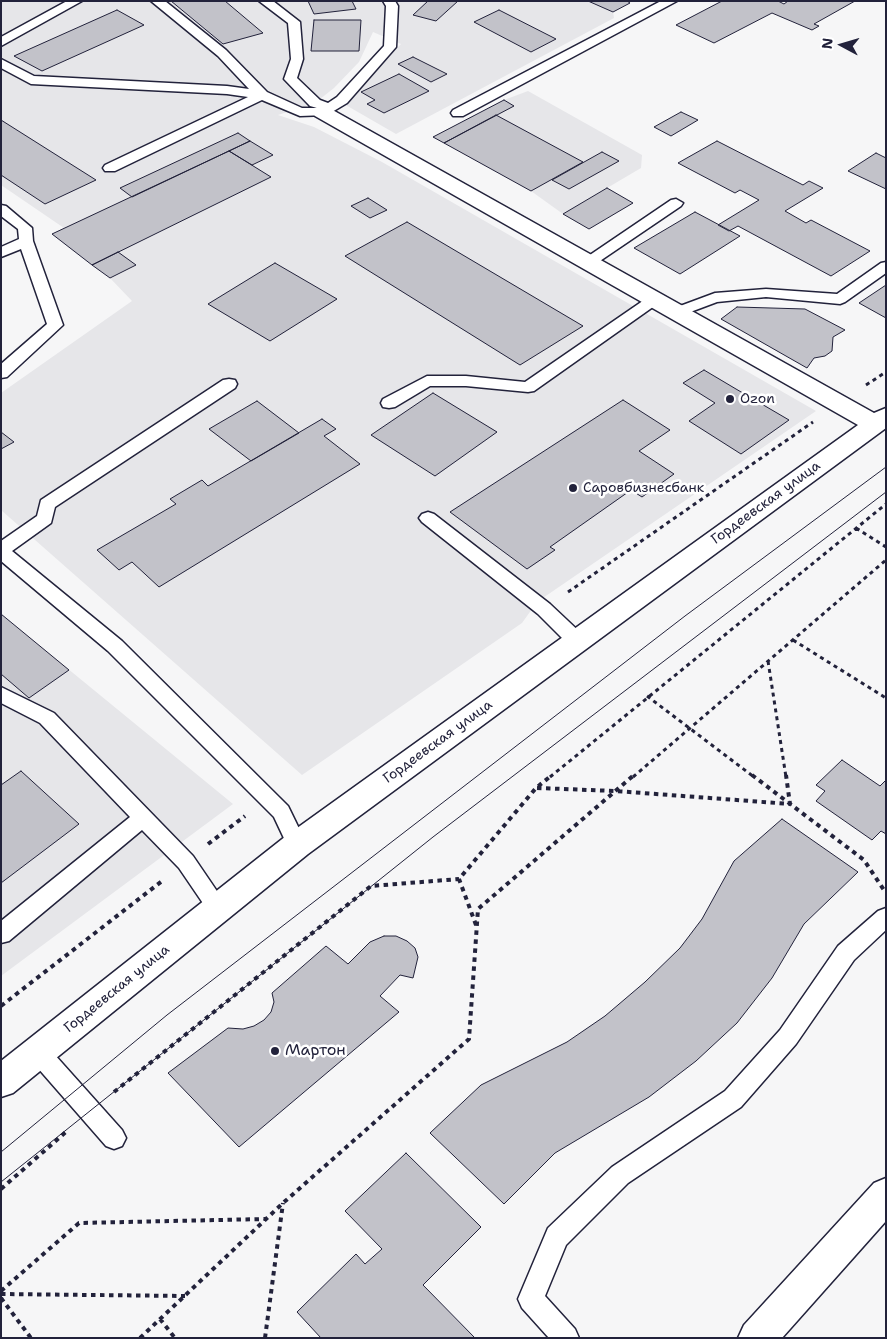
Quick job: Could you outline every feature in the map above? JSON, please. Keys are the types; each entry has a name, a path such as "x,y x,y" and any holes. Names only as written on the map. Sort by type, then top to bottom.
{"street":[{"path":"326,110 588,262 840,404 880,420"},
{"name":"Гордеевская улица","path":"1,1082 298,844 880,420"},
{"path":"757,1338 886,1195"}],"lane":[{"path":"1,42 76,1"},
{"path":"157,1 222,53 262,95"},
{"path":"264,1 294,22 297,59 290,80 315,103 326,110"},
{"path":"1,63 31,80 228,90 262,95 300,112 326,110 342,100 390,47 392,6 390,1"},
{"path":"458,113 671,1"},
{"path":"110,168 262,95"},
{"path":"588,262 676,203"},
{"path":"1,209 25,228 26,241 55,325 1,373"},
{"path":"1,253 26,241"},
{"path":"677,312 715,298 766,293 840,299 886,266"},
{"path":"389,403 426,381 466,381 528,388 655,299"},
{"path":"229,384 47,504 45,519 1,551 115,646 281,812 298,844"},
{"path":"428,518 544,609 577,641"},
{"path":"1,694 47,718 186,862 218,909"},
{"path":"1,934 143,818"},
{"path":"566,1338 531,1299 557,1237 620,1175 733,1099 788,1036 846,953 886,917"},
{"path":"38,1052 114,1138"}],"path":[{"path":"544,609 886,372"},
{"path":"1,1190 90,1111 371,886 459,879 536,788 886,504"},
{"path":"856,528 886,547"},
{"path":"140,1338 266,1218 469,1038 478,909 886,560"},
{"path":"792,640 886,698"},
{"path":"768,661 790,804"},
{"path":"648,696 864,860 886,892"},
{"path":"536,788 616,791 790,804"},
{"path":"1,1006 245,815 281,812"},
{"path":"459,879 477,928"},
{"path":"266,1338 283,1203"},
{"path":"1,1293 79,1223 266,1218"},
{"path":"1,1293 185,1296"},
{"path":"1,1298 31,1338"},
{"path":"160,1319 175,1338"}],"shaded area":[{"path":"1,1 633,1 613,12 614,18 396,134 344,104 401,44 373,32 359,62 334,88 315,103 278,115 314,127 382,162 816,411 537,602 522,623 302,775 1,510 1,393 132,301 110,278 52,234 64,228 1,185"},
{"path":"528,91 642,155 641,168 563,214 531,191 433,137 504,100"},
{"path":"1,614 233,804 1,976"}],"building":[{"path":"171,1 225,1 263,33 223,44"},
{"path":"308,1 352,1 356,9 314,14"},
{"path":"428,1 458,1 436,21 413,15"},
{"path":"588,1 627,1 630,3 613,12"},
{"path":"722,1 778,1 784,4 788,1 855,1 814,24 819,26 812,30 772,13 714,43 676,25"},
{"path":"117,10 144,25 42,71 14,56"},
{"path":"499,10 556,39 531,52 474,22"},
{"path":"314,20 361,20 359,51 311,51"},
{"path":"413,57 447,74 431,82 398,64"},
{"path":"399,74 429,91 384,113 367,104 375,100 361,92"},
{"path":"504,100 514,106 444,143 433,137"},
{"path":"681,112 698,120 671,136 654,127"},
{"path":"496,115 583,162 531,191 444,143"},
{"path":"1,120 96,180 45,204 1,175"},
{"path":"238,133 250,141 132,197 120,188"},
{"path":"250,141 273,155 252,165 229,151"},
{"path":"717,141 803,185 809,181 823,188 785,211 806,223 811,220 870,251 831,276 738,226 729,231 718,225 759,200 740,190 735,193 678,163"},
{"path":"229,151 271,177 92,265 52,234"},
{"path":"602,152 619,161 569,189 552,180"},
{"path":"876,153 886,158 886,189 848,171"},
{"path":"607,188 633,203 589,229 563,214"},
{"path":"368,198 387,210 370,218 351,206"},
{"path":"695,212 740,236 680,274 634,248"},
{"path":"407,222 583,326 520,365 345,256"},
{"path":"118,252 136,265 110,278 92,265"},
{"path":"275,263 337,299 270,341 208,304"},
{"path":"886,285 886,318 859,303"},
{"path":"737,307 805,309 845,330 833,337 832,351 825,356 814,358 807,368 721,319"},
{"path":"704,370 789,420 741,454 689,421 715,403 683,383"},
{"path":"433,393 497,432 435,476 371,435"},
{"path":"623,400 670,430 639,451 674,474 642,497 631,490 550,547 555,550 527,569 450,512"},
{"path":"257,401 299,433 251,461 209,429"},
{"path":"322,419 336,429 324,436 360,464 159,587 132,562 119,570 97,550 176,504 170,499 202,480 208,486"},
{"path":"1,432 14,442 1,449"},
{"path":"1,614 69,670 29,698 1,674"},
{"path":"842,760 880,786 886,780 886,834 881,831 872,840 816,801 825,791 816,785"},
{"path":"21,771 79,824 1,883 1,785"},
{"path":"782,819 858,872 804,924 772,978 737,1023 696,1061 649,1097 555,1153 504,1204 430,1133 481,1085 567,1042 605,1016 645,982 680,948 702,919 734,861"},
{"name":"Мартон","path":"384,936 396,936 407,941 415,948 418,957 413,978 400,975 380,996 399,1012 239,1147 168,1073 228,1028 243,1029 254,1026 264,1020 271,1012 274,1002 272,993 326,946 348,964 370,942"},
{"path":"406,1153 481,1227 423,1285 475,1338 321,1338 297,1312 356,1254 365,1264 382,1249 345,1211"}],"tram line":[{"path":"1,1152 167,1015 685,616 886,467"},
{"path":"1,1182 433,837 886,492"}],"place":[{"name":"Ozon","path":"730,399"},
{"name":"Саровбизнесбанк","path":"573,488"},
{"name":"Мартон","path":"275,1051"}]}
